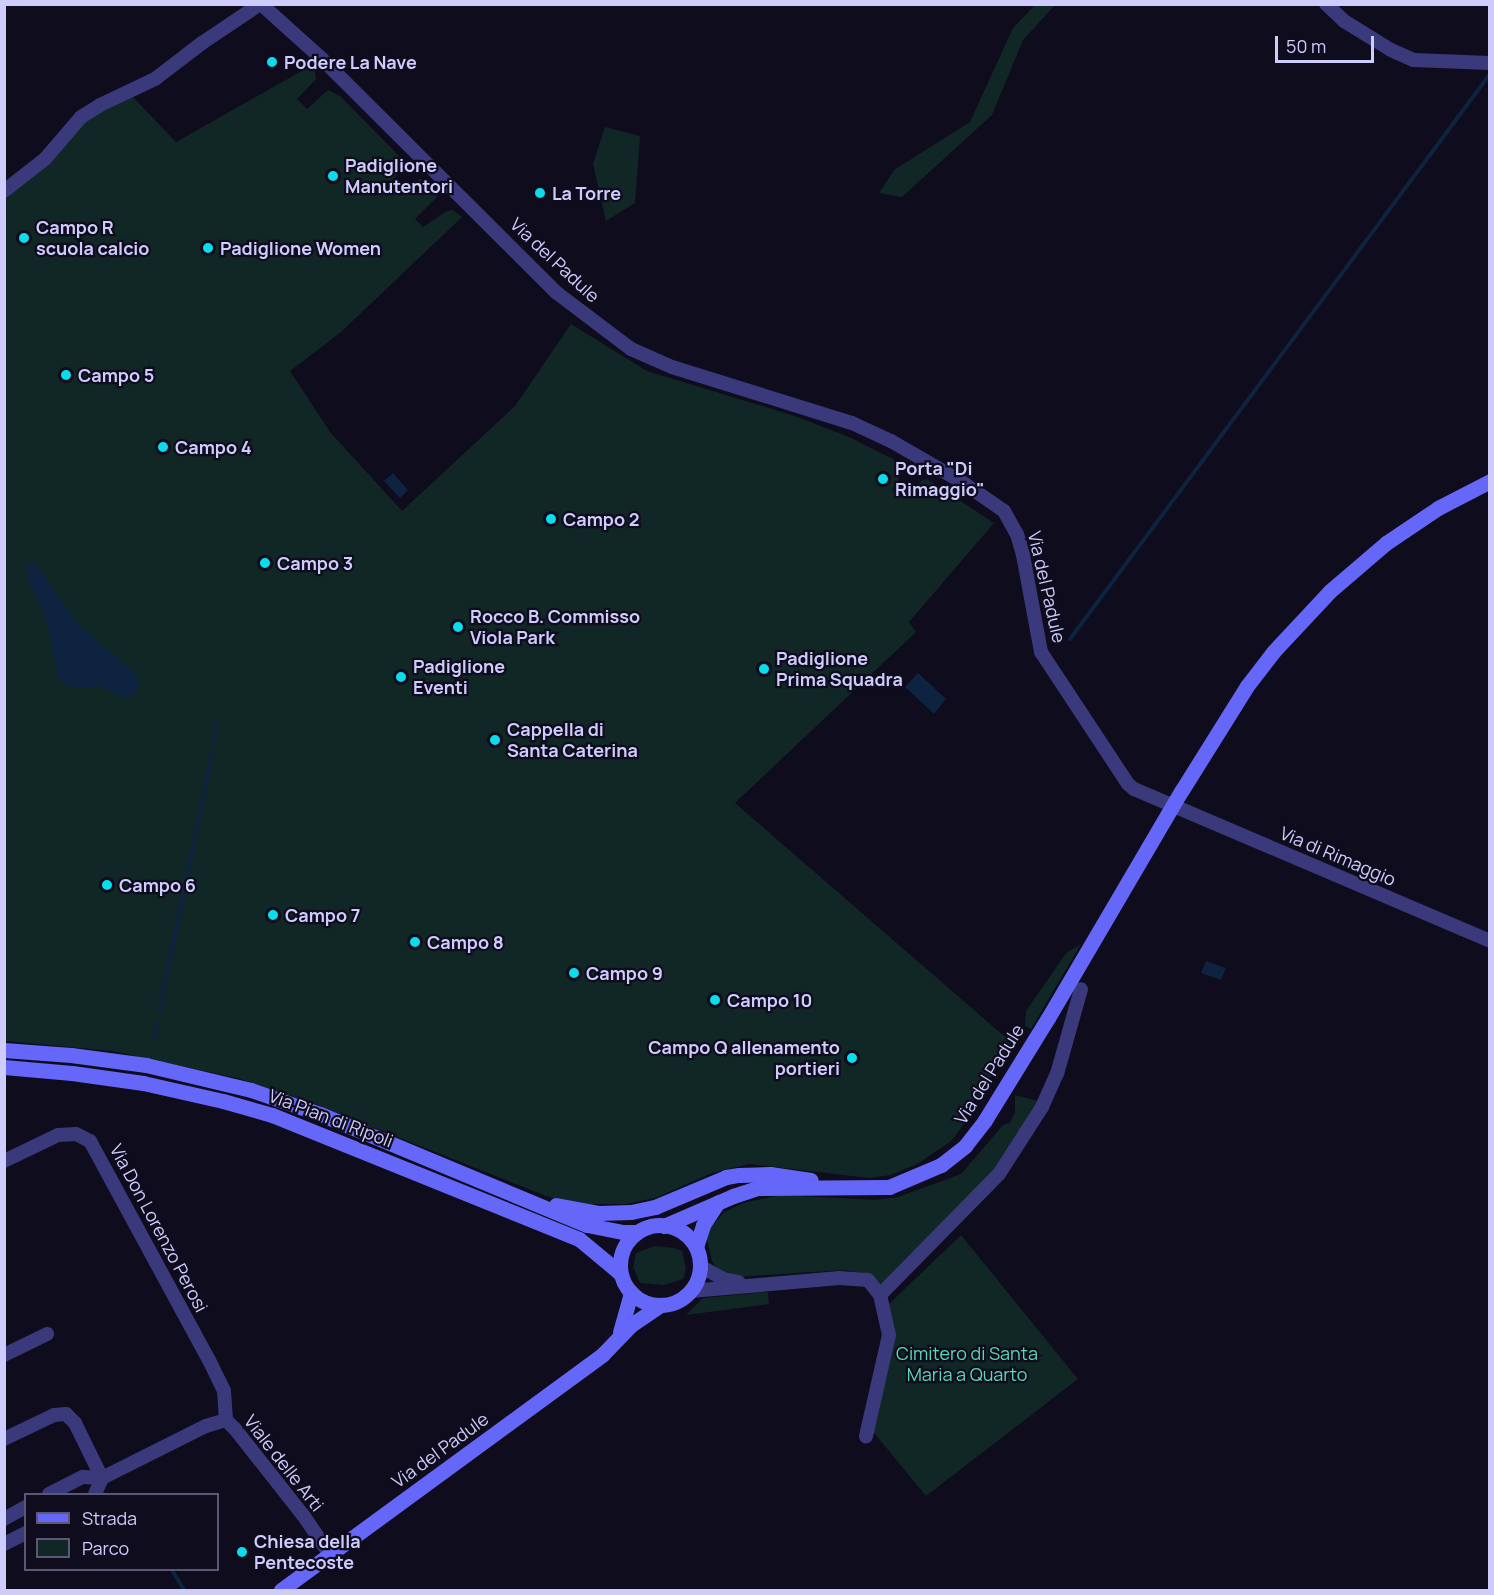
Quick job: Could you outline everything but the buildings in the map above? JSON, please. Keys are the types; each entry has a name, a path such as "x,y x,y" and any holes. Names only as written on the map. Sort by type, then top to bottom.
{"main road":[{"path":"1172,806 1247,687 1305,615 1386,543 1438,508 1490,481"},
{"name":"Via del Padule","path":"637,1232 650,1227 664,1226 718,1202 759,1188 880,1188 900,1184 941,1166 970,1140 1048,1018 1172,806"},
{"name":"Via Pian di Ripoli","path":"4,1050 71,1055 146,1065 251,1090 320,1114 534,1201 587,1225 623,1232 637,1232"},
{"name":"Via Pian di Ripoli","path":"4,1067 72,1072 143,1083 272,1115 579,1239 620,1273"},
{"name":"Via Pian di Ripoli","path":"534,1201 599,1213 631,1212 664,1204 726,1178 756,1174 788,1176 831,1187"},
{"path":"696,1247 703,1225 718,1202"},
{"path":"664,1226 683,1232 696,1247 700,1266 698,1279 691,1291"},
{"path":"637,1232 623,1250 620,1273 631,1293 648,1304 661,1305"},
{"name":"Via del Padule","path":"281,1590 594,1361 638,1319 661,1305 681,1300 691,1291"},
{"name":"Via del Padule","path":"618,1338 626,1318 631,1293"}],"street":[{"path":"4,191 45,159 81,117 100,105 155,80 202,43 261,4"},
{"name":"Via del Padule","path":"261,4 318,55 557,293 631,349 672,368 852,423 891,441 962,482 1004,511 1017,534 1023,555 1037,639 1045,660 1128,784 1172,806"},
{"path":"1326,4 1354,27 1391,50 1413,60 1490,63"},
{"name":"Via di Rimaggio","path":"1172,806 1490,941"},
{"path":"866,1436 889,1335 881,1297 999,1174 1046,1099 1060,1065 1081,989"},
{"name":"Via Don Lorenzo Perosi","path":"4,1161 58,1135 76,1134 90,1142 214,1370 224,1391 225,1420"},
{"name":"Via del Padule","path":"700,1266 725,1280 762,1283"},
{"name":"Via del Padule","path":"691,1291 762,1283 861,1277 868,1280 881,1297"},
{"path":"4,1355 47,1334"},
{"path":"4,1439 54,1415 66,1414 75,1423 102,1478 95,1493"},
{"name":"Viale delle Arti","path":"51,1493 83,1477 102,1478 206,1426 225,1420 236,1429 329,1553"},
{"path":"4,1519 24,1509"},
{"path":"4,1544 24,1534"}],"green space":[{"path":"1035,5 1055,5 1023,40 992,115 902,197 879,193 894,170 970,122 1013,28"},
{"name":"Rocco B. Commisso Viola Park","path":"314,64 316,79 297,99 307,109 328,90 340,96 404,161 404,168 388,184 396,193 420,179 425,180 437,193 437,197 415,219 423,227 447,211 453,210 462,217 340,333 290,371 330,432 402,511 515,406 571,324 647,371 795,416 849,437 901,463 903,471 892,490 905,499 922,480 927,479 994,523 909,622 916,632 735,803 1004,1036 1013,1040 959,1131 950,1142 917,1164 891,1175 869,1178 749,1164 712,1173 655,1198 625,1204 575,1204 546,1196 307,1101 237,1078 112,1051 5,1041 4,200 86,121 109,107 133,97 176,142"},
{"path":"605,127 640,136 635,203 606,221 593,164"},
{"path":"1081,944 1031,1029 1025,1026 1026,1011 1066,953"},
{"path":"1015,1095 1038,1101 995,1170 953,1211 885,1286 864,1273 844,1270 733,1277 717,1269 712,1261 707,1239 709,1230 723,1213 743,1203 780,1195 876,1200 898,1197 961,1174 1004,1124 1010,1123 1015,1112"},
{"name":"Cimitero di Santa Maria a Quarto","path":"961,1235 1078,1379 926,1496 870,1428 888,1305"},
{"path":"654,1246 682,1251 686,1269 683,1279 664,1285 640,1283 633,1267 636,1253"},
{"path":"768,1292 769,1304 686,1315 703,1298"}],"water":[{"path":"393,473 408,490 400,498 384,481"},
{"path":"28,564 35,564 80,626 136,674 139,687 135,696 121,697 100,686 74,688 59,680 47,623 28,578 26,567"},
{"path":"918,673 946,699 934,714 905,687"},
{"path":"1206,961 1226,968 1221,980 1201,973"}],"waterway":[{"path":"1070,639 1490,74"},
{"path":"214,742 215,722"},
{"path":"159,1012 212,753"},
{"path":"154,1038 157,1022"},
{"path":"173,1571 184,1590"}],"place":[{"name":"Podere La Nave","path":"272,62"},
{"name":"Padiglione Manutentori","path":"333,176"},
{"name":"La Torre","path":"540,193"},
{"name":"Campo R scuola calcio","path":"24,238"},
{"name":"Padiglione Women","path":"208,248"},
{"name":"Campo 5","path":"66,375"},
{"name":"Campo 4","path":"163,447"},
{"name":"Porta \"Di Rimaggio\"","path":"883,479"},
{"name":"Campo 2","path":"551,519"},
{"name":"Campo 3","path":"265,563"},
{"name":"Rocco B. Commisso Viola Park","path":"458,627"},
{"name":"Padiglione Prima Squadra","path":"764,669"},
{"name":"Padiglione Eventi","path":"401,677"},
{"name":"Cappella di Santa Caterina","path":"495,740"},
{"name":"Campo 6","path":"107,885"},
{"name":"Campo 7","path":"273,915"},
{"name":"Campo 8","path":"415,942"},
{"name":"Campo 9","path":"574,973"},
{"name":"Campo 10","path":"715,1000"},
{"name":"Campo Q allenamento portieri","path":"852,1058"},
{"name":"Chiesa della Pentecoste","path":"242,1552"}]}
